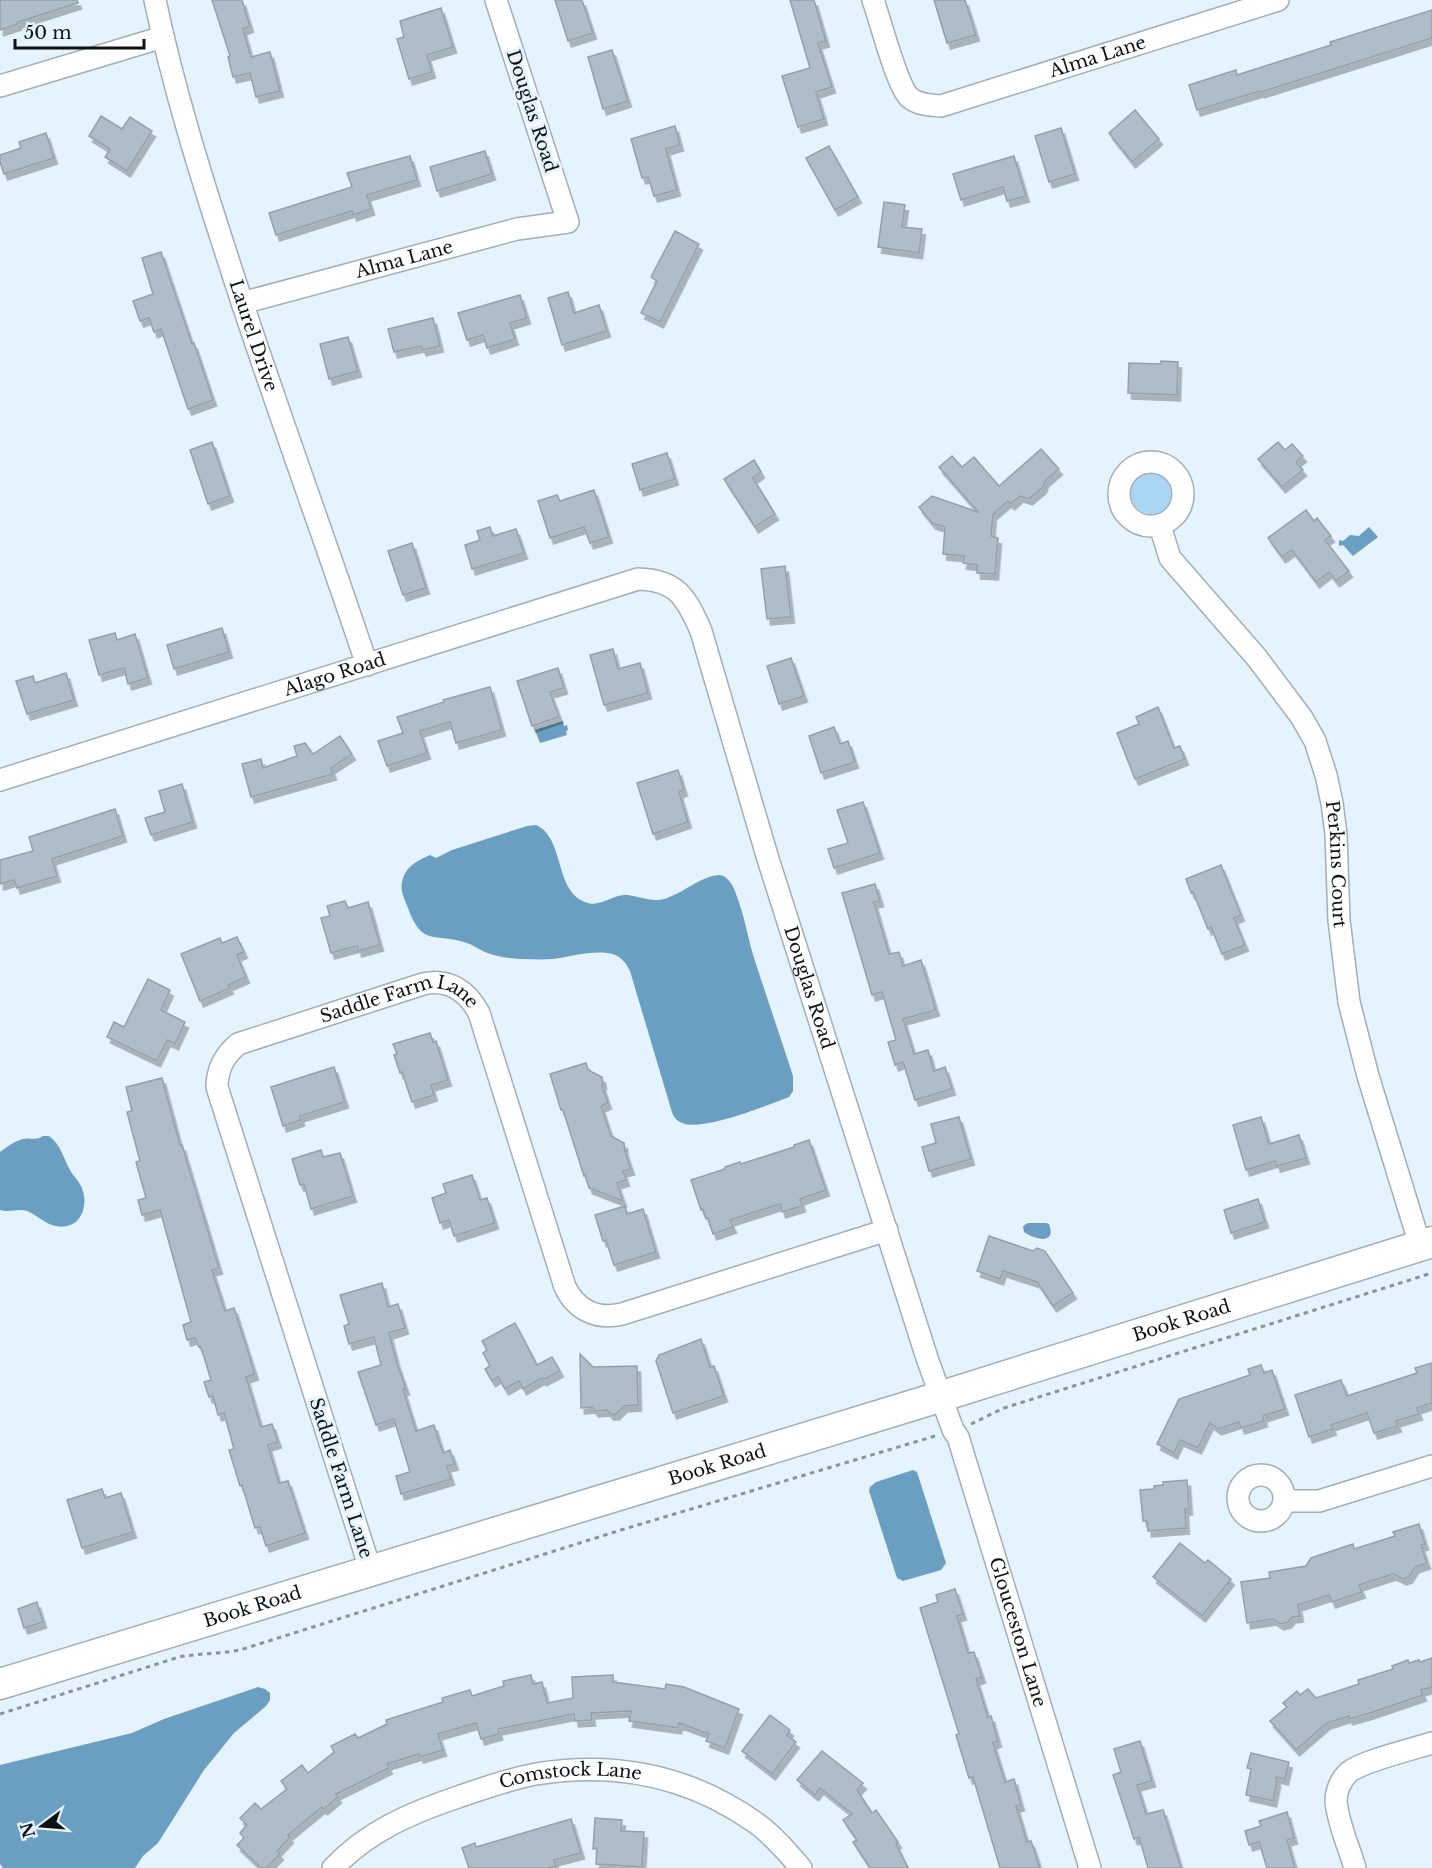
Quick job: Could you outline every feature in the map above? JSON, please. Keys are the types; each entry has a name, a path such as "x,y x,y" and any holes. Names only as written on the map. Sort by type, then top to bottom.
{"street":[{"name":"Laurel Drive","path":"155,0 206,192 367,665"},
{"name":"Douglas Road","path":"496,0 568,222"},
{"name":"Alma Lane","path":"873,0 899,83 907,96 925,105 941,106 1278,0"},
{"path":"0,86 163,37"},
{"name":"Alma Lane","path":"242,303 516,229 568,222"},
{"name":"Perkins Court","path":"1160,526 1170,558 1257,658 1302,718 1314,741 1326,775 1332,803 1336,834 1339,930 1349,1002 1368,1076 1426,1244"},
{"name":"Alago Road","path":"0,780 638,579 655,580 669,585"},
{"name":"Douglas Road","path":"669,585 681,594 701,631 768,859 941,1396"},
{"name":"Saddle Farm Lane","path":"371,1572 217,1087 222,1063 228,1053 238,1044 423,984 446,983 466,994 479,1013 565,1287 577,1305 594,1314 612,1316 622,1314 887,1230"},
{"name":"Book Road","path":"0,1684 371,1572 1426,1244"},
{"name":"Glouceston Lane","path":"941,1396 953,1430 958,1437 1090,1868"},
{"path":"1285,1501 1319,1502 1432,1466"},
{"path":"1355,1868 1336,1800 1343,1778 1351,1771 1369,1763 1432,1743"},
{"name":"Comstock Lane","path":"333,1868 378,1832 397,1820 420,1810 496,1784 570,1770 632,1772 687,1786 711,1796 757,1824 801,1868"}],"path":[{"path":"964,1427 1004,1408 1432,1273"},
{"path":"0,1714 179,1657 240,1650 621,1530 937,1435"}],"shaded area":[{"path":"1152,470 1167,477 1174,492 1167,507 1152,514 1137,507 1130,492 1137,477"},
{"path":"1369,527 1378,537 1353,556 1343,545 1339,546 1339,540 1343,541 1350,535 1359,536"},
{"path":"563,721 564,726 567,725 567,735 540,743 535,730"},
{"path":"536,825 552,841 568,887 575,896 591,904 623,895 660,900 712,876 722,875 727,879 734,888 739,902 753,955 793,1076 793,1091 789,1097 719,1121 691,1125 682,1123 673,1114 630,971 621,959 615,955 600,953 548,959 503,957 489,954 464,942 429,936 418,928 402,889 403,877 412,865 430,855 436,858 452,850"},
{"path":"49,1136 56,1143 84,1193 84,1208 72,1225 56,1226 27,1211 0,1210 0,1152 20,1140"},
{"path":"1028,1223 1049,1224 1051,1231 1047,1238 1033,1237 1024,1232 1023,1226"},
{"path":"913,1470 917,1472 946,1563 941,1570 903,1581 897,1578 869,1491 876,1482"},
{"path":"258,1687 270,1693 270,1700 266,1706 234,1733 204,1770 158,1843 143,1856 135,1868 3,1868 0,1864 0,1765 132,1733 164,1719"}],"building":[{"path":"0,0 77,0 78,3 0,30"},
{"path":"212,0 242,0 250,26 243,29 251,57 270,52 280,91 256,97 250,73 233,77 228,57 230,56"},
{"path":"555,0 582,0 593,33 568,41"},
{"path":"790,0 814,0 826,41 818,43 832,87 816,92 824,119 798,127 782,76 810,68"},
{"path":"934,0 965,0 976,35 947,43"},
{"path":"441,8 453,47 427,55 432,72 409,79 397,39 404,37 400,21"},
{"path":"1432,10 1432,38 1197,110 1189,85 1236,70 1237,75 1331,45 1330,42"},
{"path":"612,50 628,101 603,109 588,57"},
{"path":"1135,110 1159,139 1132,162 1109,133"},
{"path":"101,116 122,129 130,117 152,131 127,171 105,157 110,149 89,136"},
{"path":"675,126 680,145 666,149 677,190 654,196 648,177 642,178 631,139"},
{"path":"1061,128 1075,174 1049,182 1035,136"},
{"path":"46,133 54,158 4,174 0,155 21,148 19,142"},
{"path":"829,146 858,197 835,210 806,158"},
{"path":"485,151 492,174 437,191 430,167"},
{"path":"410,156 417,180 367,195 371,209 353,215 352,211 276,235 269,213 352,187 347,173"},
{"path":"1014,156 1026,196 1007,201 1003,187 961,200 953,174"},
{"path":"884,202 905,205 902,227 922,229 919,253 878,247"},
{"path":"675,231 699,244 660,322 641,313 657,281 651,277"},
{"path":"161,252 213,400 188,409 161,329 154,332 149,318 140,321 133,301 153,294 142,258"},
{"path":"568,292 574,313 599,305 607,331 562,345 548,298"},
{"path":"520,295 527,318 510,323 515,339 487,348 483,335 467,340 458,313"},
{"path":"433,318 440,346 423,350 421,346 394,352 388,329"},
{"path":"348,337 358,371 329,379 320,344"},
{"path":"1161,361 1178,362 1177,395 1128,393 1129,363 1161,364"},
{"path":"212,442 230,496 208,504 190,450"},
{"path":"1278,442 1285,450 1292,444 1303,456 1296,462 1303,470 1282,487 1258,459"},
{"path":"1041,449 1059,469 1029,499 1020,496 1011,504 1008,501 993,514 991,536 998,538 995,574 977,573 977,565 963,563 964,556 943,554 945,527 932,523 919,507 932,496 978,512 939,467 952,456 962,467 974,457 999,486"},
{"path":"667,453 675,479 640,490 632,464"},
{"path":"754,460 761,472 753,478 775,514 755,527 724,479"},
{"path":"594,490 609,537 590,543 584,527 550,538 538,501 557,495 560,501"},
{"path":"1306,510 1314,521 1317,518 1331,536 1325,540 1349,571 1336,581 1329,572 1316,582 1292,550 1282,557 1268,538"},
{"path":"490,527 493,536 516,529 524,553 472,569 465,545 480,540 477,531"},
{"path":"412,543 426,588 403,595 388,551"},
{"path":"785,566 791,617 767,619 761,569"},
{"path":"222,628 229,652 174,669 167,645"},
{"path":"115,633 117,640 135,634 148,678 128,684 124,668 99,675 89,640"},
{"path":"613,649 618,669 640,663 648,693 604,705 590,655"},
{"path":"791,658 804,696 779,704 767,666"},
{"path":"558,668 564,688 550,692 559,717 532,726 517,681"},
{"path":"66,673 74,700 27,714 16,681 33,676 35,683"},
{"path":"490,687 502,730 456,743 450,722 420,731 427,753 387,766 378,741 403,733 397,717 444,702 443,700"},
{"path":"1158,707 1174,748 1180,746 1185,759 1135,779 1117,733 1139,724 1136,717"},
{"path":"834,727 840,744 848,741 855,762 821,773 809,736"},
{"path":"340,736 352,754 331,768 333,774 251,797 242,764 261,759 263,768 297,756 294,746 305,743 313,754"},
{"path":"678,770 684,790 679,792 688,822 653,834 637,783"},
{"path":"182,784 193,822 151,835 145,818 165,812 159,791"},
{"path":"863,802 880,853 834,868 828,849 848,843 837,810"},
{"path":"115,809 123,836 52,859 57,876 17,888 14,880 0,884 0,860 33,851 29,837"},
{"path":"1221,865 1241,915 1234,918 1245,945 1222,954 1211,927 1208,929 1186,879"},
{"path":"875,884 880,901 874,902 889,954 899,952 903,966 921,960 936,1010 903,1019 914,1054 928,1050 934,1071 945,1067 952,1089 915,1100 903,1062 895,1065 888,1042 896,1040 882,992 872,995 842,893"},
{"path":"345,901 348,908 368,902 380,945 358,951 357,946 331,953 321,918 330,916 327,906"},
{"path":"237,937 244,952 237,955 246,977 228,985 230,988 200,1001 181,954 220,938 222,943"},
{"path":"148,979 170,990 161,1010 185,1022 175,1044 167,1040 157,1061 107,1037 114,1022 124,1027"},
{"path":"430,1033 433,1042 436,1041 448,1080 431,1085 434,1095 412,1102 394,1055 397,1054 393,1044"},
{"path":"586,1063 588,1070 602,1077 608,1103 601,1106 611,1136 624,1143 631,1169 623,1171 626,1180 617,1183 623,1201 589,1188 550,1074"},
{"path":"334,1067 345,1102 300,1116 301,1120 283,1126 271,1087"},
{"path":"162,1078 180,1145 182,1145 219,1268 212,1270 225,1311 234,1308 255,1374 246,1377 261,1427 272,1424 278,1442 268,1445 279,1483 288,1481 305,1533 266,1546 260,1527 255,1528 242,1485 240,1486 229,1450 234,1449 224,1413 218,1415 213,1396 209,1397 204,1382 211,1380 201,1347 195,1338 187,1340 183,1325 191,1322 160,1210 142,1215 138,1200 146,1198 136,1162 140,1161 127,1112 132,1111 126,1087"},
{"path":"959,1117 971,1159 929,1171 922,1147 936,1143 931,1124"},
{"path":"1261,1117 1269,1144 1299,1135 1306,1158 1277,1166 1275,1161 1246,1170 1233,1125"},
{"path":"809,1140 826,1190 800,1199 802,1206 782,1212 780,1204 730,1220 733,1227 713,1234 708,1218 706,1219 703,1209 701,1210 691,1180 740,1162 741,1164 794,1147 794,1145"},
{"path":"321,1150 323,1157 340,1153 353,1196 311,1209 304,1184 300,1185 292,1159"},
{"path":"472,1175 480,1200 487,1198 495,1223 454,1236 449,1220 440,1223 432,1198 446,1193 443,1184"},
{"path":"1258,1199 1265,1222 1231,1233 1224,1210"},
{"path":"625,1206 627,1214 643,1209 656,1252 614,1265 595,1215"},
{"path":"989,1236 1033,1251 1037,1248 1045,1251 1073,1293 1053,1306 1037,1282 1003,1271 1000,1279 977,1271"},
{"path":"382,1283 388,1307 398,1304 405,1328 389,1333 416,1431 434,1425 443,1453 450,1450 455,1464 447,1466 451,1479 401,1494 396,1476 410,1472 394,1419 376,1425 358,1372 381,1365 374,1337 349,1344 344,1326 349,1324 340,1295"},
{"path":"515,1323 537,1365 552,1357 560,1371 523,1389 519,1381 505,1389 498,1377 492,1381 485,1369 490,1366 483,1353 487,1350 482,1341"},
{"path":"701,1339 710,1367 714,1366 724,1396 673,1413 656,1361 659,1355"},
{"path":"580,1354 593,1367 637,1366 638,1405 624,1406 616,1414 610,1414 607,1410 595,1411 592,1407 581,1408"},
{"path":"1432,1363 1432,1403 1417,1408 1419,1414 1396,1421 1398,1426 1374,1433 1367,1413 1331,1425 1333,1429 1309,1437 1295,1395 1341,1380 1347,1396 1417,1373 1415,1368"},
{"path":"1261,1365 1264,1373 1272,1370 1285,1409 1263,1416 1264,1421 1241,1428 1239,1422 1218,1429 1210,1423 1198,1448 1180,1440 1174,1453 1157,1444 1179,1399 1250,1375 1248,1369"},
{"path":"1187,1480 1189,1509 1185,1509 1186,1528 1148,1531 1147,1521 1143,1521 1140,1490 1154,1489 1154,1486 1163,1485 1163,1482"},
{"path":"102,1489 105,1498 121,1493 133,1532 82,1548 67,1500"},
{"path":"1419,1524 1425,1544 1421,1545 1427,1563 1415,1567 1409,1577 1403,1579 1393,1574 1359,1585 1362,1592 1332,1602 1329,1595 1298,1605 1300,1616 1292,1617 1288,1622 1280,1624 1273,1619 1247,1623 1241,1582 1270,1578 1269,1572 1306,1566 1311,1558 1353,1544 1354,1549 1395,1536 1393,1532"},
{"path":"1180,1543 1205,1563 1208,1560 1231,1579 1202,1616 1153,1577"},
{"path":"955,1589 963,1614 957,1616 968,1653 974,1652 982,1677 976,1679 998,1741 993,1743 1005,1782 1014,1779 1021,1805 1016,1806 1027,1842 1031,1841 1040,1868 1000,1868 973,1777 969,1778 956,1735 959,1734 920,1608 938,1602 936,1595"},
{"path":"37,1602 43,1622 24,1628 18,1609"},
{"path":"1432,1658 1432,1687 1421,1690 1423,1695 1370,1713 1349,1719 1349,1716 1327,1723 1296,1750 1270,1721 1287,1707 1283,1703 1297,1691 1300,1695 1308,1689 1316,1698 1359,1684 1358,1680 1393,1669 1392,1666 1408,1660 1409,1663"},
{"path":"531,1675 533,1684 542,1682 547,1703 573,1698 572,1677 613,1675 613,1682 665,1689 666,1684 684,1687 739,1709 725,1748 706,1741 709,1734 679,1723 678,1728 629,1721 631,1711 591,1713 592,1720 575,1721 574,1714 498,1729 499,1734 481,1739 476,1723 438,1734 443,1750 420,1757 419,1754 387,1764 389,1768 336,1794 338,1797 324,1809 322,1807 288,1835 290,1837 277,1851 280,1854 266,1868 261,1868 237,1845 244,1838 240,1833 247,1825 240,1818 255,1803 261,1809 287,1789 281,1781 302,1765 308,1773 334,1752 331,1746 355,1734 358,1738 387,1724 386,1720 443,1702 442,1698 470,1690 472,1696 504,1686 503,1681"},
{"path":"770,1715 790,1730 787,1735 796,1742 772,1774 742,1751"},
{"path":"1140,1741 1152,1781 1137,1785 1146,1814 1163,1810 1181,1868 1148,1868 1139,1837 1134,1839 1113,1775 1121,1772 1114,1749"},
{"path":"822,1751 863,1783 857,1790 872,1813 876,1810 898,1842 896,1844 908,1868 870,1868 853,1842 857,1840 843,1820 852,1814 820,1788 815,1795 797,1780"},
{"path":"1251,1753 1289,1762 1285,1779 1276,1777 1273,1801 1246,1795 1251,1769 1247,1768"},
{"path":"1287,1812 1294,1838 1287,1840 1295,1868 1267,1868 1259,1842 1249,1845 1245,1831 1261,1826 1259,1821"},
{"path":"595,1818 622,1820 621,1831 644,1832 642,1867 596,1864 597,1848 593,1849"},
{"path":"571,1819 581,1853 554,1860 556,1866 469,1868 462,1848 475,1843 476,1847"}]}
